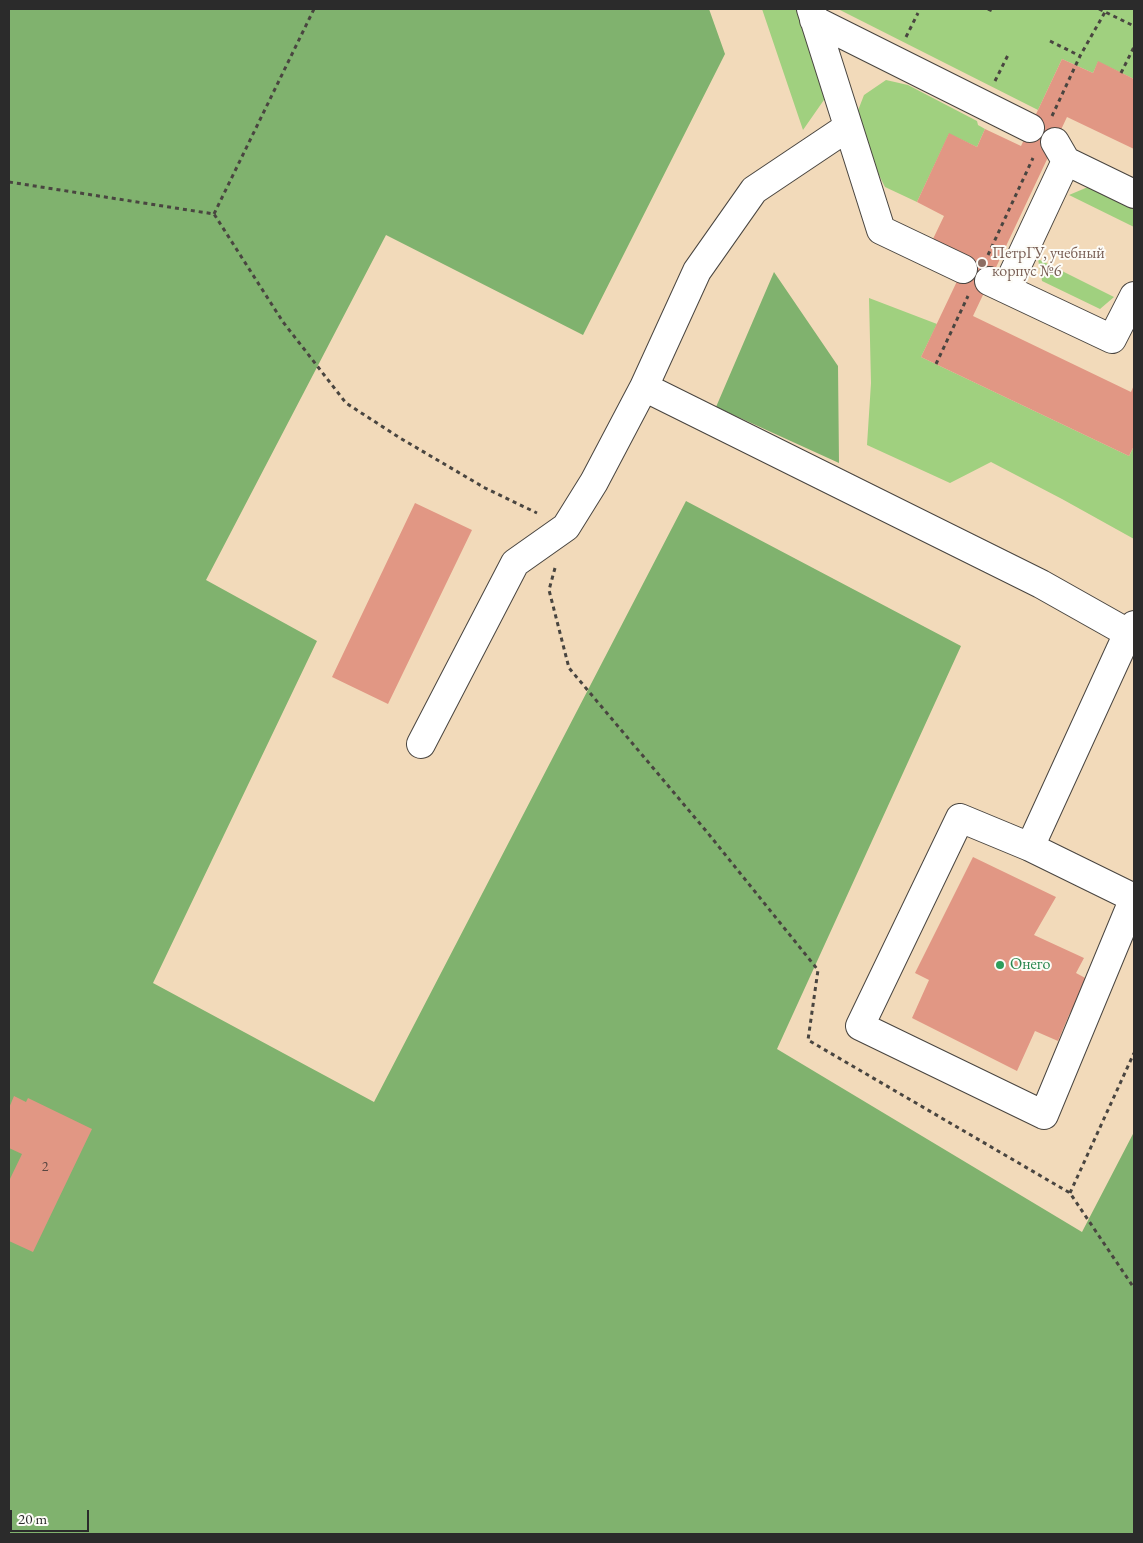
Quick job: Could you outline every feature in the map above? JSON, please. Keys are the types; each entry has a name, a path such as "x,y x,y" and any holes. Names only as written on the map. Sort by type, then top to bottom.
{"lane":[{"path":"813,14 881,230 1112,339 1134,296"},
{"path":"813,14 1048,140 1134,194"},
{"path":"421,744 515,563 566,527 594,482 644,387 697,271 754,190 848,127"},
{"path":"983,278 1048,140"},
{"path":"644,387 1131,629 1030,847"},
{"path":"960,818 1030,847 1134,898 1044,1115 860,1026 960,818"}],"path":[{"path":"214,214 314,9"},
{"path":"988,9 995,12"},
{"path":"1098,9 1134,26"},
{"path":"936,364 983,278 1048,140 1080,56 1105,12"},
{"path":"904,42 918,13"},
{"path":"1050,42 1080,56"},
{"path":"1122,72 1134,47"},
{"path":"992,87 1008,55"},
{"path":"9,182 214,214 283,322 346,403 400,438 485,488 566,527 549,590 569,668 707,832 818,970 808,1040 1070,1193 1134,1288"},
{"path":"1070,1193 1134,1053"}],"green space":[{"path":"9,9 709,9 725,54 583,335 386,235 206,580 317,641 153,983 374,1102 686,501 961,646 777,1049 1082,1232 1134,1132 1134,1534 9,1534"},
{"path":"762,9 797,9 826,97 803,130"},
{"path":"838,9 1134,9 1134,79 1098,62 1093,73 1062,59 1038,110"},
{"path":"886,80 908,85 977,121 978,125 985,129 977,147 949,134 917,202 885,187 857,113 864,95"},
{"path":"1088,187 1134,209 1134,227 1069,195"},
{"path":"1038,259 1114,297 1100,309 1042,281"},
{"path":"774,272 838,366 839,463 716,407"},
{"path":"869,298 937,324 921,357 1129,456 1134,446 1134,539 991,462 950,483 867,445 871,383"}],"building":[{"name":"ПетрГУ, учебный корпус №6","path":"1062,59 1093,73 1098,61 1134,79 1134,149 1067,117 973,316 1131,392 1134,385 1134,446 1129,456 921,357 969,256 933,239 944,216 917,202 949,133 977,147 985,129 1021,146"},
{"path":"415,503 472,530 388,704 332,677"},
{"name":"Онего","path":"973,857 1056,897 1034,935 1084,958 1076,973 1089,980 1069,1015 1058,1041 1035,1031 1017,1071 912,1018 929,980 915,973"},
{"path":"14,1096 26,1102 28,1098 92,1129 33,1252 9,1241 9,1181 22,1154 9,1148 9,1108"}],"place":[{"name":"ПетрГУ, учебный корпус №6","path":"982,263"},
{"name":"Онего","path":"1000,965"}]}
